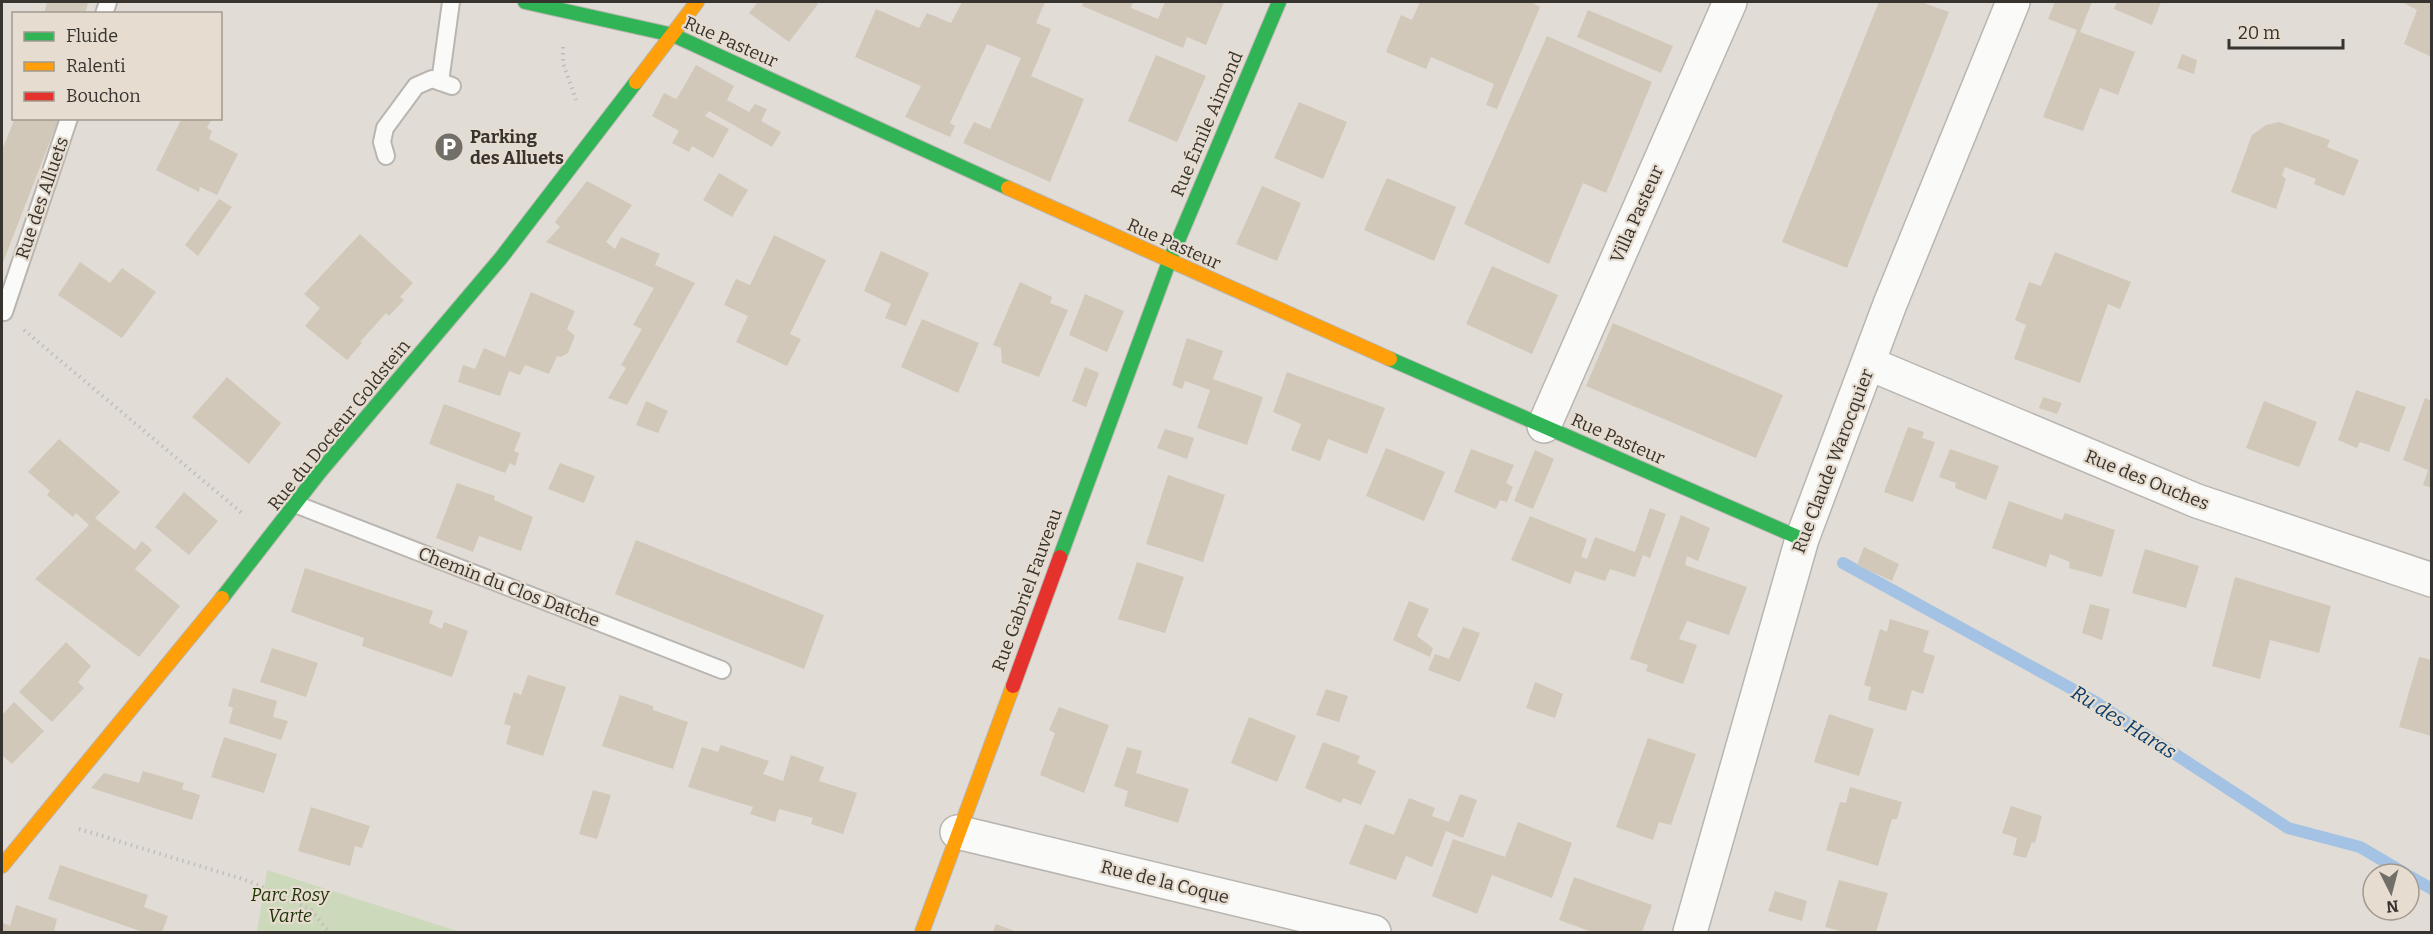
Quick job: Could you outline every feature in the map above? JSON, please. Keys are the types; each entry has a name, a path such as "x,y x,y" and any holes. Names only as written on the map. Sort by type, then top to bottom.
{"street":[{"name":"Rue Pasteur","path":"525,2 673,35 1169,262 1802,538"},
{"name":"Rue du Docteur Goldstein","path":"2,866 271,538 295,504 501,258 698,2"},
{"name":"Rue Émile Aimond","path":"1169,262 1279,2"},
{"name":"Villa Pasteur","path":"1544,426 1730,2"},
{"name":"Rue Claude Warocquier","path":"1690,933 1802,538 1870,364 1890,304 2013,2"},
{"name":"Rue Gabriel Fauveau","path":"921,933 1169,262"},
{"name":"Rue des Ouches","path":"1870,364 2197,501 2432,580"},
{"name":"Rue de la Coque","path":"957,832 1374,933"}],"lane":[{"path":"386,156 382,142 385,128 416,86 432,79 446,84 451,2"},
{"name":"Rue des Alluets","path":"4,312 68,120"},
{"name":"Chemin du Clos Datche","path":"295,504 722,670"}],"path":[{"path":"562,10 563,63 581,115 599,129"},
{"path":"4,312 271,538"},
{"path":"41,817 249,881 311,910 329,933"}],"green space":[{"name":"Parc Rosy Varte","path":"267,870 460,932 257,932"}],"building":[{"path":"47,2 88,3 86,12 44,12"},
{"path":"758,2 815,2 818,4 789,42 749,13"},
{"path":"962,2 1045,2 1036,23 1051,29 1031,76 1084,99 1050,182 963,143 974,122 990,129 1021,58 987,44 950,123 955,126 950,137 905,117 921,86 855,57 876,9 919,28 927,13 951,23"},
{"path":"1084,2 1133,2 1131,8 1158,19 1165,2 1224,2 1206,45 1187,37 1183,48 1082,6"},
{"path":"1420,2 1531,2 1540,7 1497,109 1486,105 1494,84 1431,57 1426,69 1386,52 1401,15 1412,20"},
{"path":"1879,2 1921,2 1949,12 1847,268 1782,242"},
{"path":"2055,2 2092,2 2080,32 2135,52 2118,95 2100,88 2083,131 2043,117 2077,30 2048,19"},
{"path":"2117,2 2161,2 2152,25 2114,9"},
{"path":"2402,2 2432,2 2432,57 2404,44 2417,10"},
{"path":"1588,10 1673,46 1661,73 1577,37"},
{"path":"1547,36 1652,82 1606,193 1583,183 1549,264 1464,224"},
{"path":"2182,54 2197,60 2194,74 2177,68"},
{"path":"1156,55 1206,76 1177,142 1128,121"},
{"path":"696,65 734,86 727,100 749,112 755,104 767,109 761,121 781,132 772,147 709,111 705,116 729,129 713,158 692,146 689,152 672,143 679,131 652,116 664,93 676,99"},
{"path":"1299,102 1347,122 1323,179 1274,158"},
{"path":"14,120 58,120 2,265 2,150"},
{"path":"181,120 211,120 207,128 212,131 209,139 238,154 217,195 200,187 199,192 156,170"},
{"path":"2279,122 2330,140 2327,147 2359,160 2344,196 2314,184 2316,179 2285,167 2282,176 2286,179 2276,209 2231,192 2252,135 2266,125"},
{"path":"719,173 748,190 732,217 703,200"},
{"path":"1387,178 1456,207 1434,261 1364,230"},
{"path":"587,181 632,205 606,242 615,249 621,237 660,254 655,265 695,283 627,405 608,398 626,368 621,365 642,329 633,325 654,288 546,242 560,227 555,222"},
{"path":"1262,186 1301,203 1277,261 1236,244"},
{"path":"219,199 232,207 198,256 185,245"},
{"path":"360,234 413,283 400,297 404,300 389,316 386,313 347,360 305,326 320,308 304,294"},
{"path":"774,235 826,260 790,334 801,339 787,366 736,342 748,316 724,305 736,279 750,285"},
{"path":"881,251 929,273 906,326 885,318 891,304 864,291"},
{"path":"2055,252 2131,282 2120,309 2108,304 2080,383 2014,359 2026,325 2015,320 2029,282 2041,286"},
{"path":"80,262 110,283 122,268 156,292 122,338 58,295"},
{"path":"1492,266 1558,295 1532,354 1466,324"},
{"path":"1020,282 1052,297 1050,303 1068,310 1039,377 1002,363 1001,348 993,345"},
{"path":"531,292 575,311 567,329 575,336 568,353 561,357 557,356 549,374 525,365 520,375 509,371 500,396 458,382 463,365 475,369 484,348 505,357"},
{"path":"1085,294 1124,311 1107,352 1069,335"},
{"path":"922,319 979,343 958,393 901,367"},
{"path":"1613,323 1783,395 1756,458 1586,386"},
{"path":"1187,338 1223,351 1213,379 1263,397 1247,445 1197,428 1210,390 1185,381 1182,389 1172,385"},
{"path":"1085,367 1099,373 1086,407 1072,401"},
{"path":"1287,372 1385,408 1367,454 1328,439 1320,461 1291,450 1301,424 1273,412"},
{"path":"227,377 281,423 249,464 192,417"},
{"path":"2356,390 2406,407 2389,452 2360,442 2357,448 2338,440"},
{"path":"2043,397 2062,403 2057,414 2039,408"},
{"path":"2425,398 2432,401 2432,488 2423,485 2428,470 2403,460"},
{"path":"646,401 668,411 658,433 636,425"},
{"path":"2264,401 2317,422 2299,467 2246,448"},
{"path":"444,404 521,433 514,451 519,453 515,466 510,463 505,473 429,444"},
{"path":"1908,427 1924,432 1922,438 1935,442 1913,502 1884,492"},
{"path":"1165,429 1194,438 1187,459 1157,448"},
{"path":"59,439 120,492 95,518 135,550 142,541 152,550 135,569 180,606 139,657 35,579 89,525 76,513 73,517 47,495 50,491 28,472"},
{"path":"1386,448 1445,472 1424,521 1366,496"},
{"path":"1471,449 1514,465 1506,483 1513,487 1507,502 1500,500 1496,509 1454,492"},
{"path":"1950,449 1999,466 1986,500 1955,488 1956,483 1939,477"},
{"path":"1535,450 1554,459 1533,509 1514,501"},
{"path":"560,463 595,476 584,503 548,489"},
{"path":"1168,475 1225,495 1203,562 1146,544"},
{"path":"457,483 495,496 494,500 533,517 521,551 479,536 473,552 436,538"},
{"path":"184,492 218,521 189,555 155,527"},
{"path":"2009,501 2062,520 2065,513 2115,530 2102,577 2069,568 2070,562 2050,554 2046,567 1992,548"},
{"path":"1650,508 1666,514 1650,558 1643,555 1635,577 1610,569 1605,581 1575,571 1570,584 1511,560 1530,516 1587,539 1581,557 1587,559 1595,537 1635,552"},
{"path":"1681,515 1710,528 1698,561 1687,556 1685,565 1747,587 1729,635 1687,621 1679,639 1697,645 1683,684 1646,671 1648,665 1630,659"},
{"path":"636,540 824,615 804,669 615,594"},
{"path":"1864,547 1899,564 1892,581 1857,565"},
{"path":"2145,549 2199,566 2186,608 2132,593"},
{"path":"1137,562 1184,577 1165,633 1118,619"},
{"path":"305,568 433,611 429,623 442,629 444,622 468,631 452,677 362,646 364,638 291,612"},
{"path":"2235,577 2331,606 2319,653 2270,640 2260,679 2212,666"},
{"path":"1409,601 1429,609 1417,636 1433,648 1430,657 1393,640"},
{"path":"2090,604 2110,609 2102,640 2082,633"},
{"path":"1890,619 1929,631 1923,652 1935,656 1923,694 1912,690 1906,711 1868,700 1871,687 1864,685 1880,629 1887,632"},
{"path":"1463,627 1480,633 1460,682 1428,670 1435,654 1449,659"},
{"path":"66,642 91,666 78,682 84,688 52,722 19,692"},
{"path":"272,648 318,663 306,697 260,682"},
{"path":"2419,657 2432,660 2432,736 2399,727"},
{"path":"528,675 566,687 543,756 506,744 511,726 504,724 514,692 521,695"},
{"path":"1535,682 1563,694 1555,718 1526,708"},
{"path":"233,688 277,701 273,717 288,721 281,740 229,723 233,708 228,706"},
{"path":"1326,689 1348,696 1339,722 1316,715"},
{"path":"620,695 653,706 653,710 688,722 673,769 602,746"},
{"path":"14,702 44,731 12,764 2,755 2,715"},
{"path":"1059,707 1109,725 1084,793 1040,775 1055,733 1049,730"},
{"path":"1829,714 1874,729 1859,776 1814,762"},
{"path":"1249,717 1296,736 1277,782 1231,763"},
{"path":"224,737 277,754 264,793 211,777"},
{"path":"1648,738 1696,754 1671,825 1659,822 1653,840 1616,827"},
{"path":"1323,742 1360,756 1357,763 1376,771 1361,805 1343,798 1341,803 1305,788"},
{"path":"721,745 769,761 763,774 783,781 791,755 824,767 819,781 857,793 843,834 811,824 813,818 779,809 775,822 750,814 753,807 688,787 702,747 718,752"},
{"path":"1127,747 1142,751 1136,773 1189,789 1178,823 1124,806 1128,791 1114,786"},
{"path":"143,771 184,783 182,789 200,795 192,820 91,788 104,773 139,783"},
{"path":"1850,787 1902,802 1897,819 1892,819 1878,866 1826,850 1840,802 1846,803"},
{"path":"593,790 611,795 597,839 579,834"},
{"path":"1460,794 1477,800 1463,838 1446,831 1432,867 1406,856 1396,880 1349,864 1365,824 1394,835 1409,798 1435,808 1432,816 1449,822"},
{"path":"2011,806 2042,816 2035,843 2032,842 2026,858 2013,855 2017,838 2002,833"},
{"path":"311,807 370,826 362,848 355,846 350,866 298,851"},
{"path":"1518,822 1572,843 1552,898 1492,875 1477,914 1432,896 1453,839 1505,857"},
{"path":"60,865 148,895 144,907 168,916 162,932 143,932 48,899"},
{"path":"1574,877 1652,905 1642,932 1592,932 1559,920"},
{"path":"1839,880 1888,893 1876,932 1844,932 1825,927"},
{"path":"1775,891 1807,901 1802,921 1768,911"},
{"path":"16,905 57,919 54,932 2,932 3,923 10,926"},
{"path":"996,924 1017,932 993,932"}],"waterway":[{"name":"Ru des Haras","path":"1843,563 2094,701 2288,828 2360,847 2386,862"},
{"name":"Ru des Haras","path":"2421,883 2432,889"}],"traffic: fast":[{"path":"525,2 673,35 1008,188"},
{"path":"1060,557 1169,262 1279,2"},
{"path":"222,598 319,473 501,258 636,82"},
{"path":"1390,359 1802,539"}],"traffic: slow":[{"path":"636,82 697,2"},
{"path":"1008,188 1390,359"},
{"path":"2,866 222,598"},
{"path":"922,932 1013,686"}],"traffic: jam":[{"path":"1013,686 1060,557"}],"place":[{"name":"Parking des Alluets","path":"449,147"}]}
